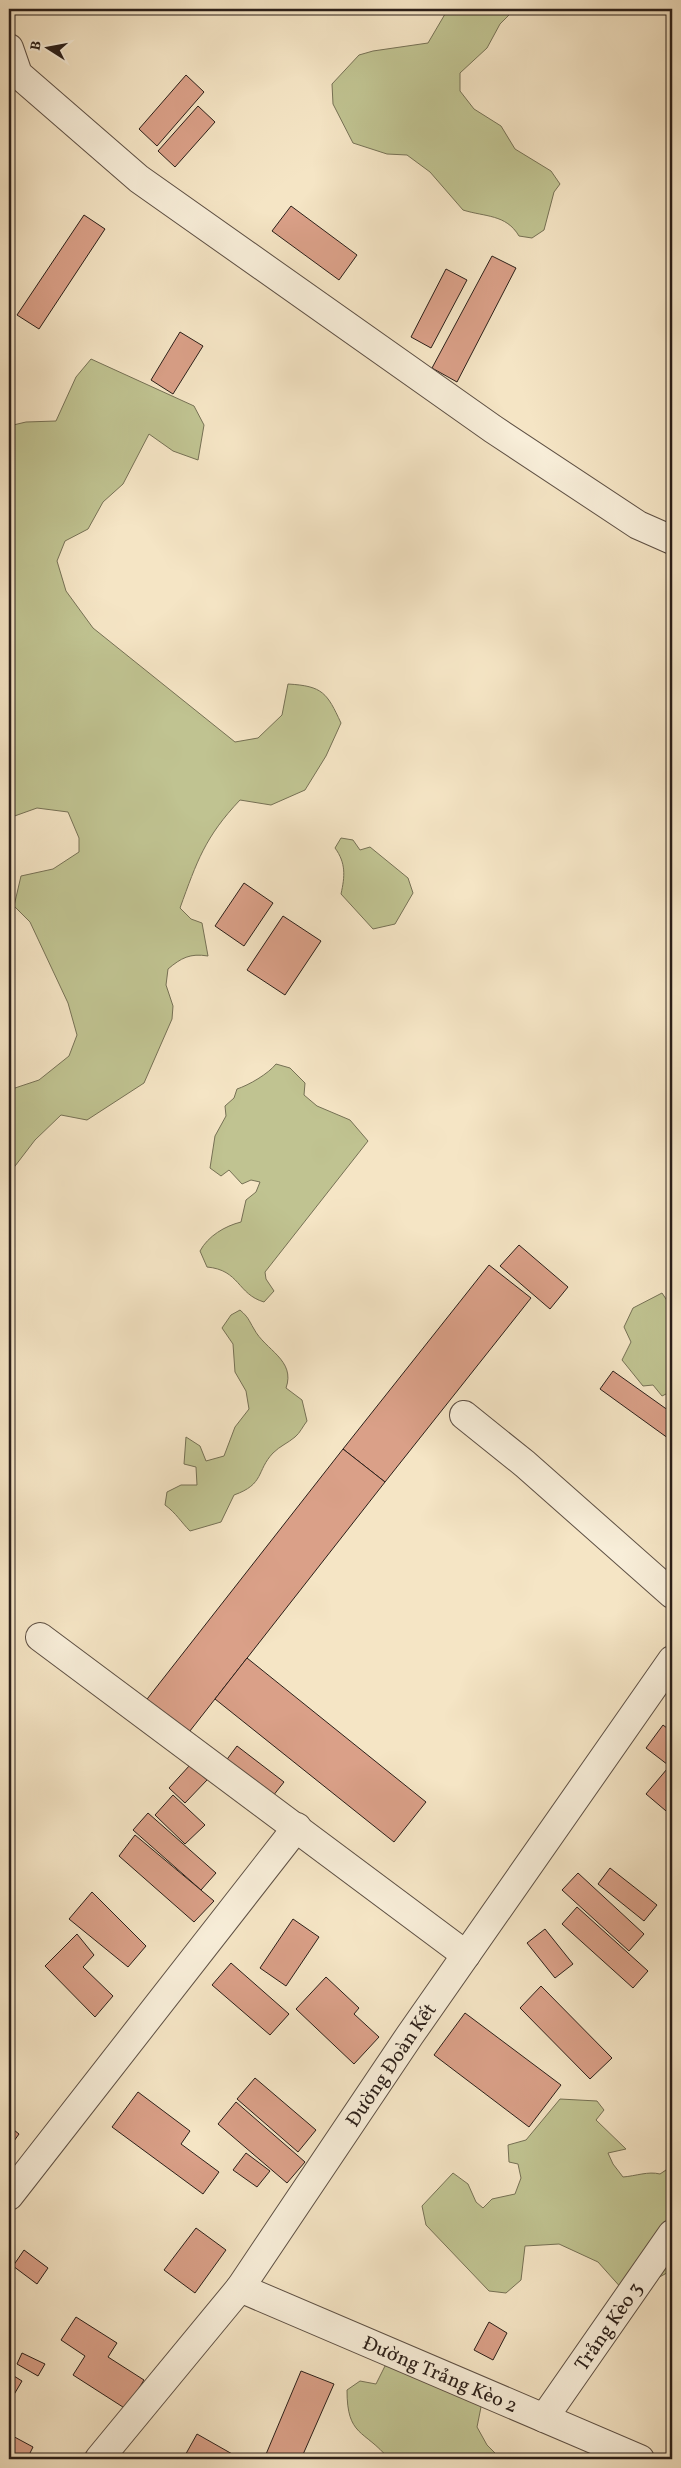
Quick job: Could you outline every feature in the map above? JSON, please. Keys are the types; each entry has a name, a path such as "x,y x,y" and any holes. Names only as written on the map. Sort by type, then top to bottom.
{"street":[{"path":"9,48 18,74 139,179 493,429 638,525 672,540"},
{"path":"464,1415 512,1453 672,1594"},
{"path":"40,1637 466,1955"},
{"name":"Đường Đoàn Kết","path":"99,2459 240,2288 404,2043 672,1660"},
{"path":"9,2196 296,1827"},
{"name":"Trảng Kèo 3","path":"544,2418 672,2234"},
{"name":"Đường Trảng Kèo 2","path":"240,2288 640,2459"}],"green space":[{"path":"448,9 515,9 500,24 487,48 460,73 460,91 474,109 501,126 515,149 551,171 560,184 554,192 544,230 532,238 519,236 508,224 494,217 463,210 430,172 407,155 387,154 353,143 333,104 332,84 359,55 373,51 428,43"},
{"path":"91,359 194,406 204,425 198,460 173,451 149,434 123,484 103,502 88,529 65,541 57,561 66,591 93,628 235,742 258,738 282,715 288,684 309,687 322,693 332,705 341,723 326,756 305,790 271,805 240,800 218,826 203,850 180,908 191,919 202,923 208,956 196,955 186,957 168,969 166,985 173,1006 172,1019 144,1083 87,1120 61,1115 35,1140 12,1170 9,1167 9,1080 12,1089 39,1080 69,1056 77,1035 68,1003 30,922 14,906 21,876 53,869 79,852 79,838 68,812 37,808 9,818 9,426 26,422 56,421 76,377"},
{"path":"341,838 353,840 360,850 370,847 408,878 413,893 395,924 373,929 341,894 344,870 335,848"},
{"path":"276,1064 290,1068 305,1083 304,1095 317,1106 350,1120 368,1141 265,1272 266,1279 274,1291 264,1302 248,1294 226,1273 207,1267 200,1251 218,1232 241,1222 246,1200 256,1192 260,1182 251,1180 242,1184 229,1170 221,1176 210,1168 215,1136 226,1116 225,1106 234,1098 237,1089 258,1079"},
{"path":"662,1293 672,1308 672,1391 662,1396 653,1385 643,1386 622,1360 631,1342 624,1327 633,1308"},
{"path":"240,1310 247,1317 259,1336 283,1363 287,1370 288,1378 286,1388 302,1400 307,1421 297,1435 273,1453 255,1482 244,1491 234,1495 221,1522 190,1531 165,1505 167,1492 181,1485 197,1485 196,1467 184,1464 186,1437 200,1446 206,1461 224,1456 235,1427 249,1409 246,1391 235,1372 233,1344 222,1328 231,1315"},
{"path":"560,2099 597,2101 604,2110 596,2120 626,2149 608,2153 613,2164 623,2177 646,2173 660,2174 672,2166 672,2270 656,2279 632,2300 598,2262 559,2244 525,2246 521,2280 506,2293 489,2291 426,2225 422,2206 453,2173 468,2184 476,2202 483,2208 492,2199 515,2194 521,2178 518,2164 509,2162 508,2145 526,2140"},
{"path":"402,2361 460,2367 474,2375 484,2392 477,2427 487,2445 497,2455 497,2459 389,2459 359,2431 350,2416 347,2390 360,2381 376,2384 385,2366"}],"building":[{"path":"186,75 204,92 157,146 139,129"},
{"path":"198,106 215,122 175,167 158,151"},
{"path":"291,206 357,255 339,280 272,231"},
{"path":"84,215 105,229 39,329 17,315"},
{"path":"492,256 516,268 457,382 432,368"},
{"path":"446,269 467,280 431,348 411,337"},
{"path":"180,332 203,346 173,394 151,380"},
{"path":"244,883 273,903 244,946 215,926"},
{"path":"283,916 321,941 285,995 247,970"},
{"path":"519,1245 568,1287 550,1309 500,1266"},
{"path":"489,1265 531,1298 385,1482 343,1449"},
{"path":"613,1371 672,1413 672,1441 600,1389"},
{"path":"343,1449 385,1482 186,1736 144,1703"},
{"path":"247,1658 426,1802 394,1842 215,1699"},
{"path":"663,1725 672,1732 672,1768 646,1748"},
{"path":"237,1746 284,1782 265,1806 219,1770"},
{"path":"190,1765 207,1780 185,1803 169,1788"},
{"path":"667,1769 672,1774 672,1816 646,1794"},
{"path":"173,1795 205,1825 185,1844 155,1815"},
{"path":"148,1813 216,1873 201,1890 133,1830"},
{"path":"135,1835 214,1901 194,1922 119,1856"},
{"path":"610,1868 657,1905 644,1921 598,1884"},
{"path":"578,1873 644,1934 629,1951 562,1890"},
{"path":"92,1892 146,1946 128,1967 69,1919"},
{"path":"577,1907 648,1971 633,1988 562,1924"},
{"path":"293,1919 319,1937 286,1986 260,1968"},
{"path":"545,1929 573,1964 555,1978 527,1943"},
{"path":"77,1934 94,1955 83,1967 113,1996 95,2017 45,1966"},
{"path":"231,1963 289,2014 270,2035 212,1985"},
{"path":"326,1977 359,2008 354,2014 379,2037 354,2064 296,2009"},
{"path":"541,1986 612,2058 590,2079 520,2008"},
{"path":"465,2013 561,2085 529,2127 434,2055"},
{"path":"255,2078 316,2130 298,2152 237,2099"},
{"path":"138,2092 190,2131 181,2144 219,2172 203,2194 112,2127"},
{"path":"236,2102 305,2162 287,2183 218,2124"},
{"path":"9,2126 19,2134 9,2148"},
{"path":"246,2153 270,2171 257,2187 233,2170"},
{"path":"196,2228 226,2250 195,2293 164,2270"},
{"path":"24,2250 48,2268 37,2284 13,2266"},
{"path":"76,2317 117,2343 108,2357 144,2380 126,2409 73,2375 85,2356 61,2340"},
{"path":"489,2322 507,2333 493,2360 474,2350"},
{"path":"22,2353 45,2364 38,2376 17,2364"},
{"path":"301,2371 334,2384 301,2459 264,2459"},
{"path":"9,2373 22,2381 9,2403"},
{"path":"9,2434 33,2447 27,2459 9,2459"},
{"path":"197,2434 241,2459 183,2459"}]}
